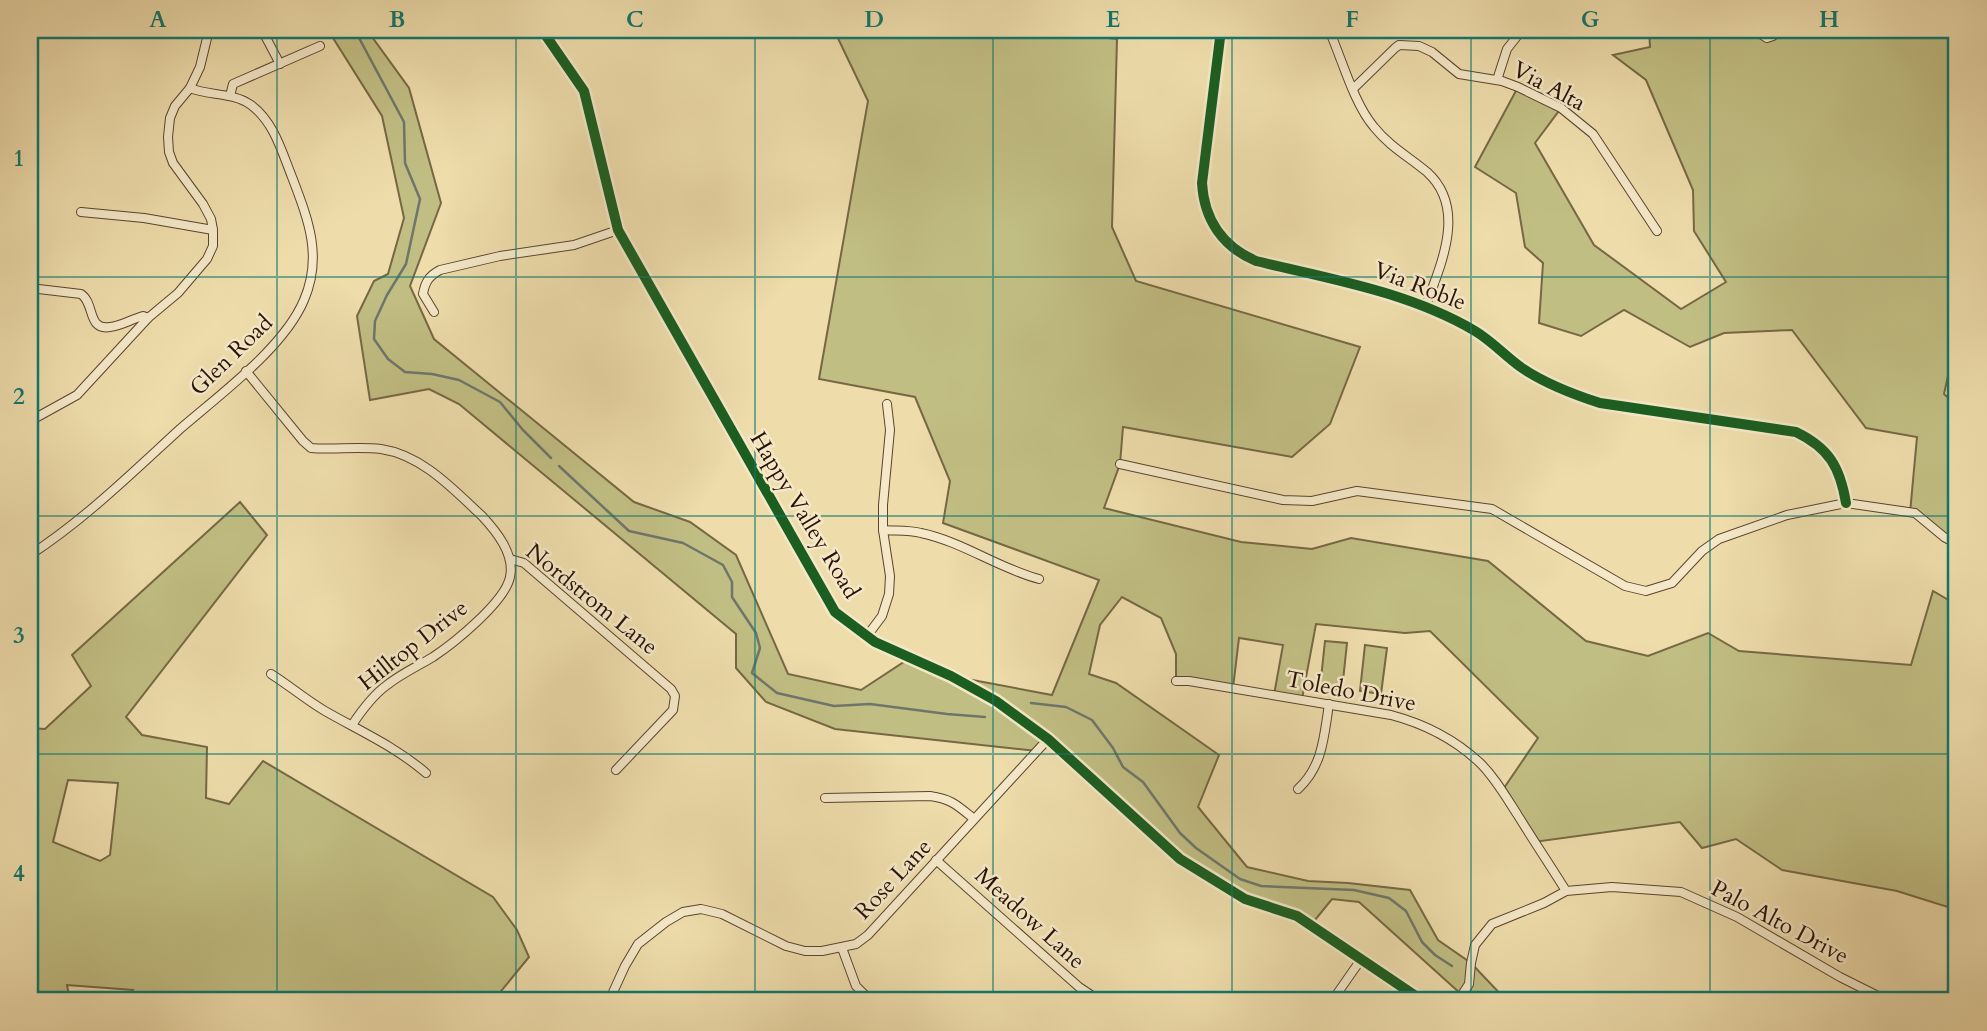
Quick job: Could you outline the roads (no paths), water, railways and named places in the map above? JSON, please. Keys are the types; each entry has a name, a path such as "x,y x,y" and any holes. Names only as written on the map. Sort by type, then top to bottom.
{"street":[{"path":"30,421 77,394 148,318 178,293 207,259 213,246 211,219 173,163 168,137 170,118 175,106 190,88 200,66 209,30"},
{"path":"262,30 280,64"},
{"name":"Happy Valley Road","path":"542,30 584,90 618,230 835,612 875,642 951,676 996,701 1048,739 1180,859 1245,899 1297,916 1423,1001"},
{"name":"Via Roble","path":"1221,30 1202,183 1205,207 1214,228 1227,244 1256,261 1350,282 1425,308 1477,332 1521,367 1577,396 1600,403 1786,430 1808,438 1826,453 1838,470 1846,503"},
{"path":"1329,30 1353,89 1372,125 1390,145 1428,173 1444,197 1449,226 1447,248 1425,308"},
{"path":"1497,80 1507,49 1522,30"},
{"path":"1757,30 1767,38 1773,37 1779,30"},
{"name":"Via Alta","path":"1353,89 1399,45 1419,46 1432,52 1459,74 1497,80 1518,87 1561,108 1593,134 1657,231"},
{"path":"230,96 233,83 320,46"},
{"name":"Glen Road","path":"30,555 90,510 246,371 282,337 305,299 311,276 313,240 308,218 276,136 262,115 249,103 230,96 190,88"},
{"path":"81,212 144,218 213,230"},
{"path":"434,312 424,295 425,283 440,270 500,256 574,245 618,230"},
{"path":"30,288 81,294 90,304 92,320 103,327 111,327 142,316 148,318"},
{"name":"Nordstrom Lane","path":"246,371 311,448 379,449 400,453 450,485 493,527 510,559 524,563 671,689 675,696 673,710 616,770"},
{"path":"867,636 882,616 889,594 890,576 883,530 890,430 887,404"},
{"path":"1120,464 1283,500 1312,501 1357,491 1492,509 1625,586 1646,591 1672,583 1702,551 1719,539 1787,515 1846,503 1915,513 1957,544"},
{"path":"883,530 919,532 943,539 1019,574 1039,579"},
{"name":"Hilltop Drive","path":"352,725 362,710 387,684 434,656 493,606 511,576 510,559"},
{"path":"271,674 305,699 408,758 426,773"},
{"name":"Toledo Drive","path":"1176,681 1329,704 1413,721 1431,728 1482,764 1566,891"},
{"path":"1298,789 1308,780 1322,754 1329,704"},
{"name":"Rose Lane","path":"609,1001 638,944 683,912 701,909 722,914 786,946 805,951 822,951 856,944 868,935 1048,739"},
{"path":"825,798 930,796 953,801 974,819"},
{"name":"Meadow Lane","path":"936,860 1079,988 1100,1001"},
{"path":"1951,1001 1956,941 1952,882"},
{"name":"Palo Alto Drive","path":"1458,1001 1469,984 1475,945 1492,924 1566,891 1612,887 1681,892 1737,917 1840,977 1888,1001"},
{"path":"842,948 856,986 871,1001"},
{"path":"1332,1001 1362,958"}],"waterway":[{"path":"358,36 404,122 405,163 420,199 406,264 375,321 374,339 388,359 405,372 459,380 500,402 551,458"},
{"path":"559,466 629,531 683,543 723,565 732,582 732,597 756,633 760,648 752,673 777,693 834,706 870,704 985,717"},
{"path":"1031,703 1066,707 1092,720 1113,748 1123,767 1143,782 1180,833 1196,848 1240,879 1261,886 1354,890 1389,898 1406,911 1422,942 1452,966"},
{"path":"1487,997 1489,1001"}]}
